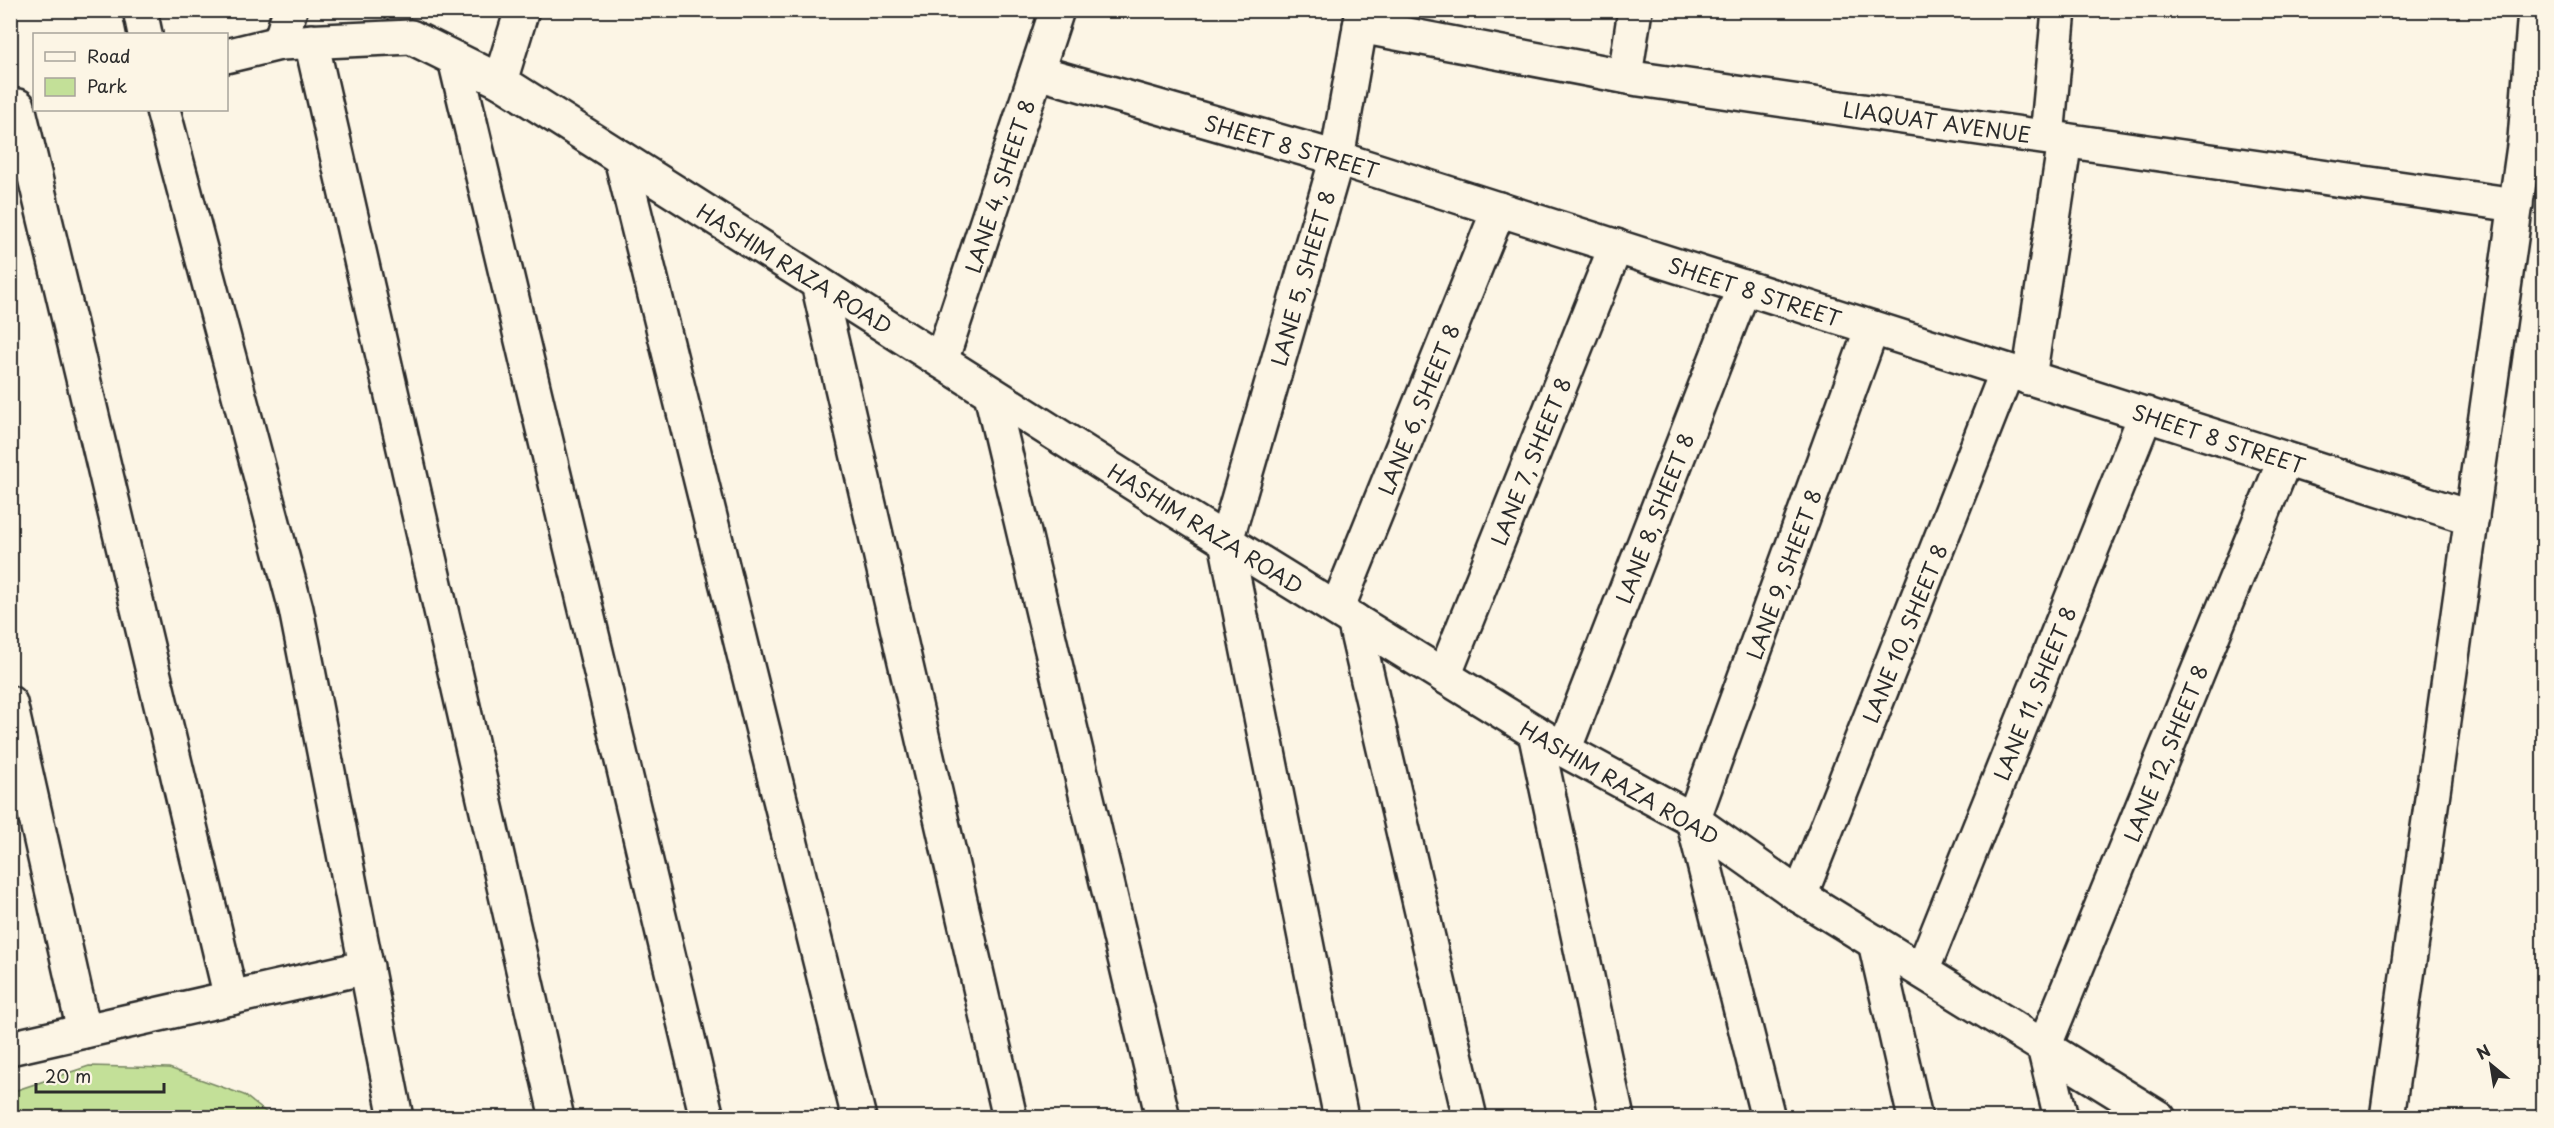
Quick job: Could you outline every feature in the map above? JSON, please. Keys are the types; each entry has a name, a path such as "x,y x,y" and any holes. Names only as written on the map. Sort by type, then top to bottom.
{"street":[{"path":"140,10 145,33"},
{"path":"290,10 295,42 557,1118"},
{"path":"500,81 522,10"},
{"name":"LANE 4, SHEET 8","path":"941,361 1057,10"},
{"path":"1625,76 1635,10"},
{"name":"LANE 10, SHEET 8","path":"1800,896 2018,374 2056,138 2058,10"},
{"path":"2387,1118 2525,139 2535,10"},
{"name":"LIAQUAT AVENUE","path":"1361,18 1625,76 2516,205"},
{"name":"LANE 5, SHEET 8","path":"1226,541 1336,158 1361,18"},
{"name":"HASHIM RAZA ROAD","path":"228,56 295,42 411,37 500,81 1345,615 1564,750 1693,820 1800,896 2159,1118"},
{"path":"455,59 707,1118"},
{"name":"SHEET 8 STREET","path":"1037,72 1336,158 2472,518"},
{"path":"21,105 231,998"},
{"path":"164,111 296,609 396,1118"},
{"path":"621,158 858,1118"},
{"name":"LANE 6, SHEET 8","path":"1345,615 1499,209"},
{"name":"LANE 7, SHEET 8","path":"1444,676 1616,246"},
{"path":"818,283 1010,1118"},
{"name":"LANE 8, SHEET 8","path":"1564,750 1744,287"},
{"name":"LANE 9, SHEET 8","path":"1693,820 1872,328"},
{"path":"992,394 1163,1118"},
{"name":"LANE 11, SHEET 8","path":"1923,971 2146,414"},
{"name":"LANE 12, SHEET 8","path":"2044,1047 2285,459"},
{"path":"1226,541 1341,1118"},
{"path":"1345,615 1470,1118"},
{"path":"10,703 84,1031"},
{"path":"1535,732 1617,1118"},
{"path":"1693,820 1768,1118"},
{"path":"1875,942 1915,1118"},
{"path":"10,1048 367,967"},
{"path":"2044,1047 2061,1118"}],"green space":[{"path":"89,1066 169,1068 244,1095 272,1117 11,1117 11,1094 14,1091"}]}
